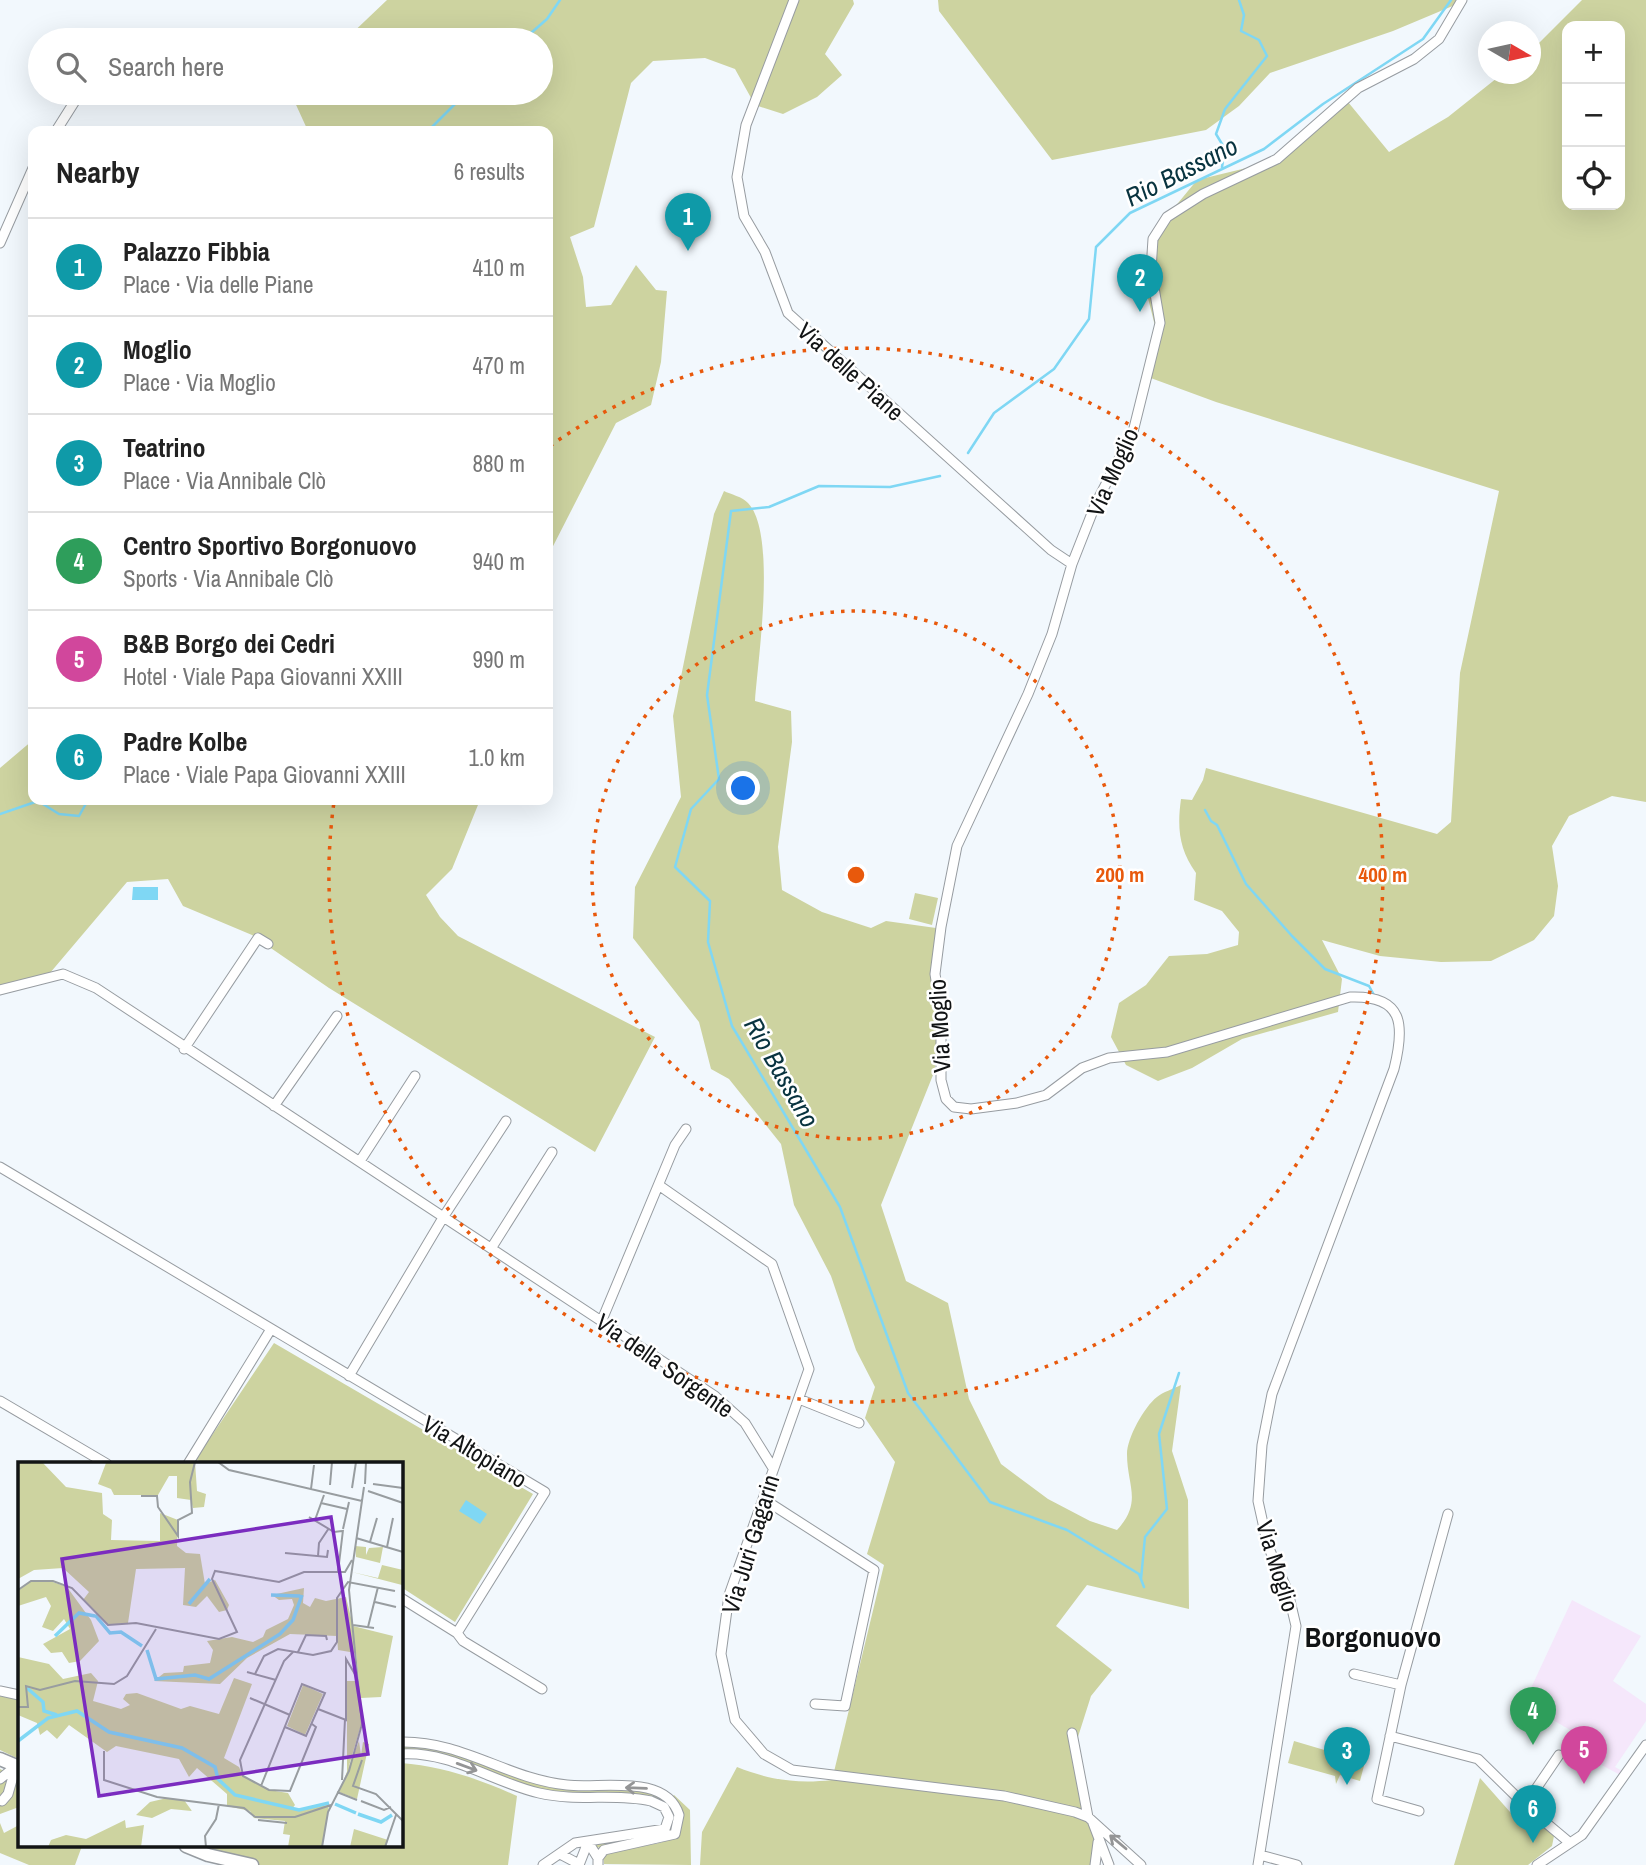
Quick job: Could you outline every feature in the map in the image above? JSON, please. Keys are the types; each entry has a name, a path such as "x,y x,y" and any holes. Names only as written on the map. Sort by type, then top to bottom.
{"main road":[{"path":"0,1759 18,1766"},
{"path":"191,1848 208,1855 252,1865"}],"street":[{"name":"Via delle Piane","path":"794,0 746,125 737,177 744,216 765,252 788,313 1042,542 1072,564"},
{"name":"Via Moglio","path":"1259,1860 1296,1626 1289,1592 1268,1546 1258,1502 1262,1445 1272,1394 1394,1069 1400,1043 1399,1021 1387,1003 1378,999 1350,997 1167,1052 1109,1058 1082,1068 1046,1095 1017,1103 971,1110 954,1107 946,1099 941,1080 941,1012 935,974 940,927 957,846 1028,694 1052,634 1072,564 1096,503 1133,432 1160,323 1151,270 1153,239 1167,217 1203,194 1277,159 1359,88 1414,59 1439,39 1462,0"},
{"path":"59,126 72,105"},
{"path":"0,243 28,179"},
{"path":"184,1049 258,938 268,944"},
{"path":"0,990 63,974 96,988 184,1049 492,1247 552,1153"},
{"path":"274,1106 337,1016"},
{"path":"360,1161 415,1076"},
{"path":"349,1376 444,1216 506,1121"},
{"path":"602,1320 675,1145 686,1129"},
{"name":"Via Altopiano","path":"0,1167 545,1492 457,1633"},
{"name":"Via Juri Gagarin","path":"660,1185 772,1264 808,1369 773,1468 765,1500 729,1595 721,1654 735,1720 764,1754 779,1764 806,1774 1004,1797 1090,1819 1140,1864"},
{"name":"Via della Sorgente","path":"492,1247 715,1396 745,1423 773,1468"},
{"path":"189,1462 271,1329"},
{"path":"799,1399 859,1423"},
{"path":"0,1401 104,1462"},
{"path":"765,1500 874,1570 845,1706 815,1704"},
{"path":"1419,1811 1377,1798 1401,1685 1448,1514"},
{"path":"402,1599 457,1633 463,1641 542,1689"},
{"path":"1354,1674 1401,1685"},
{"path":"1072,1733 1090,1819 1109,1865"},
{"path":"1390,1736 1478,1759 1525,1805 1570,1843"},
{"path":"402,1742 449,1746 539,1780 566,1785 653,1789 668,1797 677,1808 680,1821 675,1834 604,1850 598,1863"},
{"path":"1537,1865 1582,1835 1642,1758 1646,1745"},
{"path":"402,1754 449,1760 518,1787 565,1798 651,1801 664,1807 669,1817 665,1829 575,1843 543,1865"},
{"path":"1525,1805 1559,1755"},
{"path":"0,1779 18,1766"},
{"path":"1,1801 8,1794 18,1766"},
{"path":"1,1801 18,1793"},
{"path":"1095,1865 1098,1837"},
{"path":"588,1842 598,1863"},
{"path":"560,1854 579,1864 588,1842"},
{"path":"1259,1860 1297,1865"}],"shaded area":[{"path":"1572,1600 1641,1636 1613,1681 1646,1704 1646,1721 1615,1767 1626,1773 1624,1777 1562,1744 1570,1730 1524,1703"}],"green space":[{"path":"387,0 853,0 854,4 825,54 842,75 817,97 783,114 755,105 735,69 705,58 653,61 631,83 594,227 570,237 583,277 586,307 611,305 636,265 656,290 667,291 661,362 651,405 616,423 553,546 553,126 306,126 296,105 553,105 553,28 358,28"},
{"path":"938,0 1458,0 1455,5 1393,31 1270,73 1239,106 1206,130 1052,160 939,11"},
{"path":"1582,0 1646,0 1646,802 1612,796 1569,816 1552,846 1558,886 1554,916 1534,940 1491,961 1441,962 1380,956 1322,940 1342,979 1338,1012 1242,1039 1192,1068 1158,1081 1126,1065 1111,1037 1119,1003 1146,985 1169,956 1207,954 1238,945 1239,932 1222,911 1194,900 1196,873 1186,855 1181,838 1181,799 1192,800 1206,768 1437,834 1451,822 1460,673 1499,491 1216,402 1148,377 1157,334 1146,290 1150,242 1197,180 1275,161 1348,102 1389,152 1448,117 1489,84 1541,84 1541,41"},
{"path":"724,491 748,503 757,518 762,541 764,598 755,701 791,711 792,742 778,847 782,890 822,912 871,928 886,921 936,928 932,970 937,1018 935,1070 881,1205 906,1281 948,1303 969,1399 1001,1464 1048,1499 1090,1521 1117,1530 1125,1520 1132,1502 1127,1454 1133,1432 1142,1415 1157,1397 1181,1385 1172,1451 1188,1500 1189,1609 1087,1585 1056,1626 1112,1670 1091,1696 1077,1740 1094,1832 1093,1865 700,1865 702,1832 737,1767 784,1780 832,1780 884,1565 867,1554 895,1462 865,1418 875,1387 856,1350 831,1276 794,1205 781,1144 729,1079 711,1069 699,1022 633,938 635,887 681,797 673,716 714,514"},
{"path":"28,744 28,805 478,805 452,869 426,895 440,917 458,936 655,1037 595,1152 329,988 252,935 183,906 168,879 127,882 50,973 0,988 0,768"},
{"path":"915,893 938,898 932,925 909,919"},
{"path":"274,1343 533,1494 455,1622 402,1588 402,1462 201,1462 196,1459"},
{"path":"0,1696 18,1700 18,1759 0,1750"},
{"path":"1294,1741 1365,1762 1360,1781 1340,1775 1336,1784 1335,1776 1288,1763"},
{"path":"402,1746 435,1747 560,1788 653,1792 671,1805 676,1817 672,1834 596,1848 595,1844 665,1833 672,1828 670,1814 655,1798 542,1790 402,1751"},
{"path":"402,1763 460,1774 517,1796 508,1865 248,1865 204,1848 402,1848"},
{"path":"0,1769 18,1778 18,1807 0,1814"},
{"path":"1480,1778 1518,1821 1531,1817 1554,1836 1552,1846 1528,1865 1454,1865"},
{"path":"674,1795 690,1810 691,1865 604,1864 603,1856 612,1852 660,1843 678,1834 683,1818 672,1797"},
{"path":"0,1823 4,1833 18,1826 18,1848 81,1848 75,1865 29,1865 0,1853"}],"water":[{"path":"133,887 158,887 158,900 132,900"},
{"path":"466,1500 487,1514 480,1524 459,1511"}],"waterway":[{"path":"537,28 547,19 560,0"},
{"path":"1222,167 1225,149 1216,134 1225,109 1267,56 1259,40 1241,31 1244,15 1239,0"},
{"name":"Rio Bassano","path":"968,453 994,413 1054,369 1089,319 1096,247 1130,213 1264,149 1323,104 1423,39 1451,0"},
{"path":"433,126 454,105"},
{"name":"Rio Bassano","path":"940,476 890,487 819,486 769,507 731,511 707,695 719,779 691,809 675,867 710,901 708,942 732,1026 840,1207 908,1393 990,1502 1067,1530 1139,1574 1144,1587"},
{"path":"0,814 28,804"},
{"path":"44,805 59,814 79,816 85,805"},
{"path":"1205,810 1211,821 1217,825 1246,884 1292,936 1325,969 1369,986 1374,995"},
{"path":"1141,1579 1145,1537 1167,1509 1159,1434 1179,1373"}],"place":[{"name":"Palazzo Fibbia","path":"688,251"},
{"name":"Moglio","path":"1140,312"},
{"name":"Centro Sportivo Borgonuovo","path":"1533,1745"},
{"name":"B&B Borgo dei Cedri","path":"1584,1784"},
{"name":"Teatrino","path":"1347,1785"},
{"name":"Padre Kolbe","path":"1533,1843"}],"district":[{"name":"Borgonuovo","path":"1373,1637"}]}
